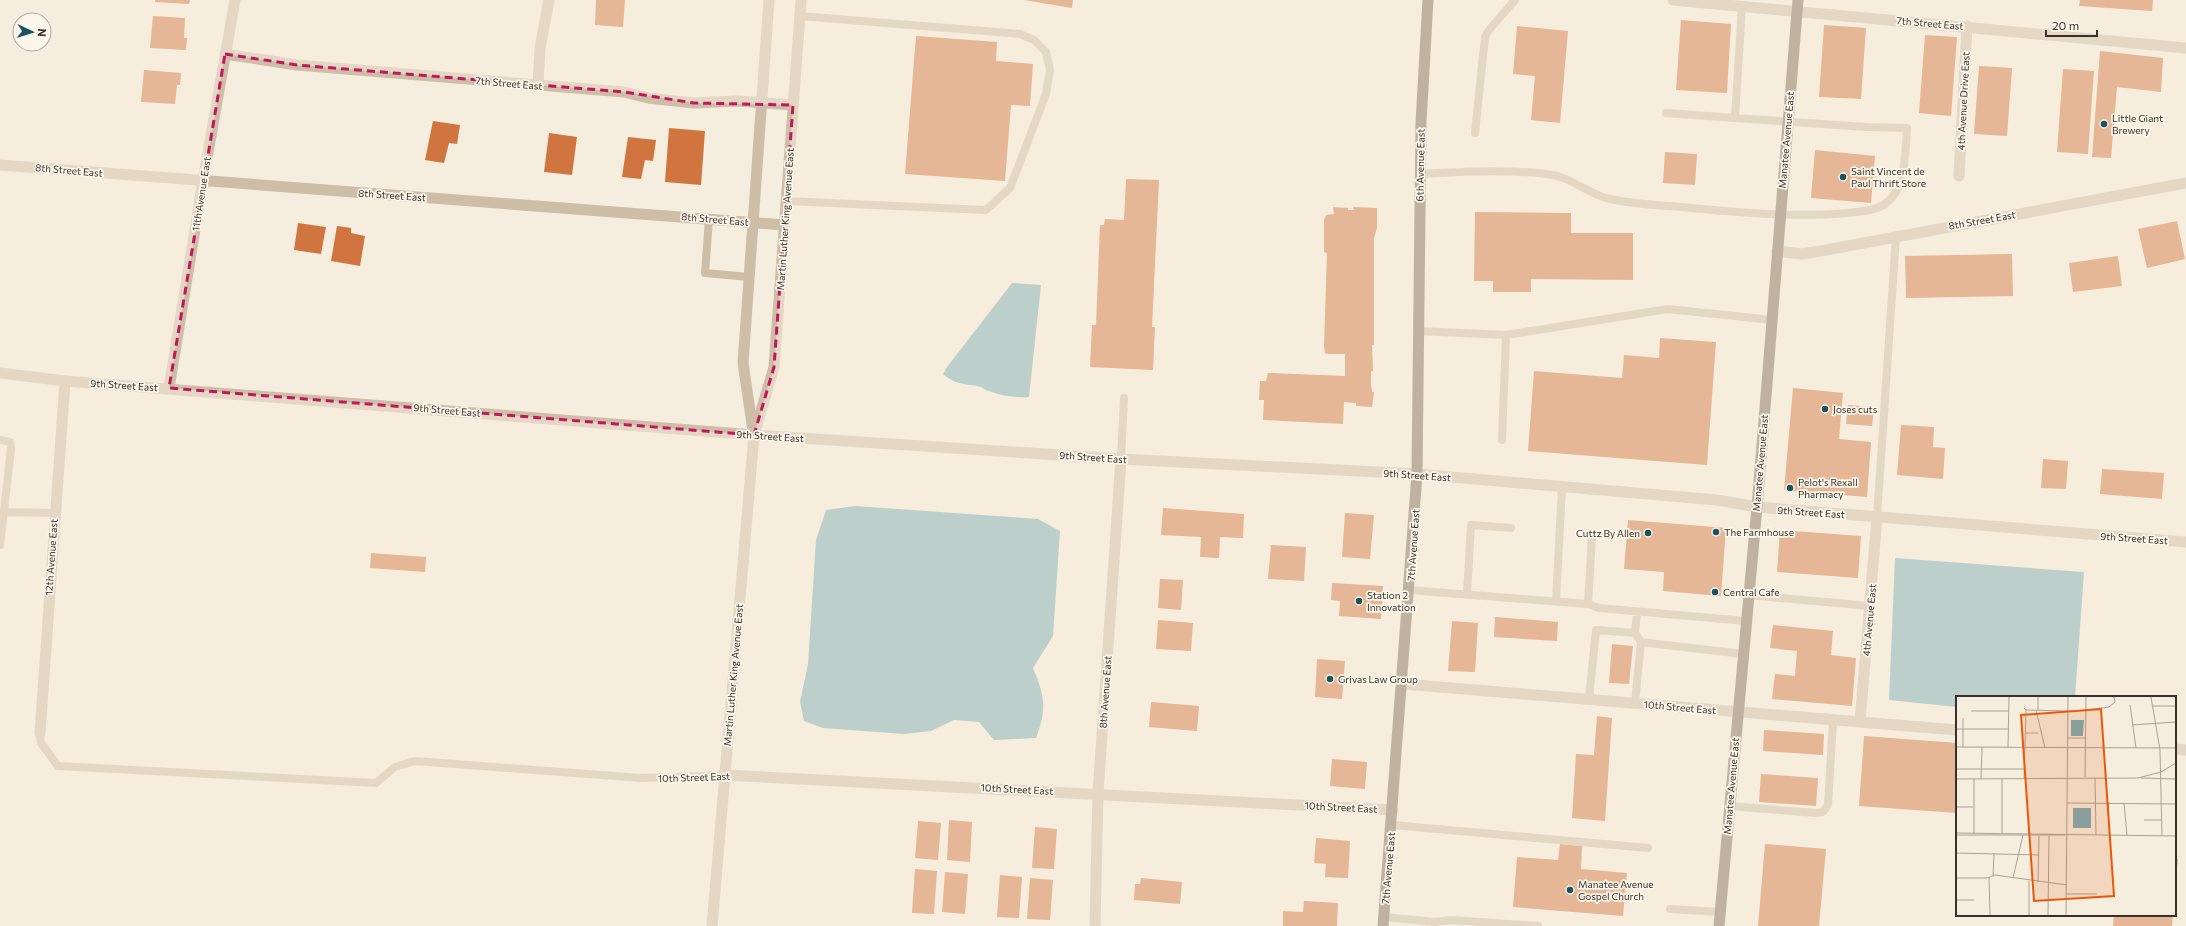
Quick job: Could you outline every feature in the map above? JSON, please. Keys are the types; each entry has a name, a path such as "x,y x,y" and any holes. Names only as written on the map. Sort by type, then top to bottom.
{"main road":[{"name":"6th Avenue East","path":"1418,331 1421,123 1428,0"},
{"name":"Manatee Avenue East","path":"1719,926 1742,654 1757,507 1798,6"},
{"name":"7th Avenue East","path":"1384,921 1418,474 1418,331"}],"street":[{"name":"11th Avenue East","path":"170,388 203,180 235,0"},
{"path":"538,85 540,48 549,0"},
{"name":"Martin Luther King Avenue East","path":"754,435 743,363 769,0"},
{"name":"Martin Luther King Avenue East","path":"712,920 754,435 774,367 801,0"},
{"name":"7th Street East","path":"1673,0 1742,6 1798,6 1967,26 2186,48"},
{"name":"4th Avenue Drive East","path":"1959,176 1967,26"},
{"name":"7th Street East","path":"225,54 297,65 624,92 648,98 694,103 761,103 793,105"},
{"name":"8th Street East","path":"0,164 784,225"},
{"name":"8th Street East","path":"1777,251 1802,254 2186,183"},
{"name":"9th Street East","path":"0,374 65,381 170,388 754,435 1121,459 1418,474 1717,500 1757,507 2186,542"},
{"name":"12th Avenue East","path":"40,733 54,513 65,381"},
{"name":"8th Avenue East","path":"1095,926 1098,793 1121,459"},
{"name":"4th Avenue East","path":"1860,722 1877,517"},
{"name":"10th Street East","path":"1403,684 1956,730"},
{"path":"2176,749 2186,751"},
{"name":"10th Street East","path":"724,775 1098,793 1393,810"}],"lane":[{"path":"1475,133 1485,37 1489,30 1516,0"},
{"path":"1735,118 1742,6"},
{"path":"786,201 986,210 1010,188 1046,94 1050,70 1046,52 1034,40 1020,34 800,16"},
{"path":"1420,174 1492,172 1549,174 1568,179 1605,197 1633,203 1780,215 1839,214 1869,210 1882,206 1891,198 1900,182 1907,128 1866,127 1666,113"},
{"path":"709,219 705,273 749,277"},
{"path":"1877,517 1896,236"},
{"path":"1418,331 1506,335 1668,309 1772,320"},
{"path":"1502,440 1506,335"},
{"path":"1121,459 1124,398"},
{"path":"0,440 10,442 11,449 5,512 0,545"},
{"path":"1556,600 1562,487"},
{"path":"5,512 54,513"},
{"path":"1467,595 1471,525 1512,528"},
{"path":"1588,604 1592,536"},
{"path":"1409,590 1556,600 1588,604 1599,608 1746,621"},
{"path":"1748,595 1870,606"},
{"path":"1635,703 1641,642 1635,634 1637,612"},
{"path":"1589,699 1596,630 1635,634"},
{"path":"1641,642 1742,654"},
{"path":"1729,806 1816,814 1823,812 1828,805 1833,720"},
{"name":"10th Street East","path":"40,733 42,743 58,766 376,783 395,768 415,762 641,778 724,775"},
{"path":"1392,825 1648,848"},
{"path":"1670,909 1720,912"},
{"path":"1384,921 1434,924 1451,920 1538,926"}],"highlighted area":[{"path":"225,54 297,65 624,92 694,103 793,105 774,367 754,435 169,388"}],"water":[{"path":"1012,283 1041,285 1029,397 1014,397 999,394 978,386 955,382 943,374"},
{"path":"855,506 1038,519 1060,531 1053,636 1033,668 1040,687 1043,703 1040,728 1036,738 994,740 979,722 954,720 931,731 904,734 823,728 804,721 800,702 808,664 816,540 826,510"},
{"path":"1895,558 2084,572 2075,696 1956,696 1956,707 1889,700"}],"building":[{"path":"155,0 190,0 189,4 155,2"},
{"path":"596,0 625,0 623,27 595,25"},
{"path":"1024,0 1073,0 1072,8"},
{"path":"2080,0 2153,0 2152,11 2079,6"},
{"path":"153,16 185,18 184,38 187,38 186,50 150,48"},
{"path":"1681,20 1731,24 1727,93 1676,90"},
{"path":"1824,25 1866,28 1861,99 1819,97"},
{"path":"1517,26 1568,31 1560,123 1531,120 1535,76 1513,74"},
{"path":"1925,35 1957,37 1951,116 1919,113"},
{"path":"916,36 997,42 996,61 1033,64 1030,106 1011,105 1005,181 905,174"},
{"name":"Little Giant Brewery","path":"2100,51 2163,58 2161,92 2117,87 2111,158 2092,157"},
{"path":"1979,66 2012,68 2007,136 1974,134"},
{"path":"2063,69 2094,71 2088,154 2057,152"},
{"path":"144,70 181,73 180,85 177,85 175,104 141,102"},
{"path":"433,121 460,125 457,144 449,143 444,163 425,160"},
{"path":"669,128 705,131 701,185 665,182"},
{"path":"549,133 577,137 572,175 544,172"},
{"path":"628,137 656,140 653,161 645,160 641,179 622,177"},
{"name":"Saint Vincent de Paul Thrift Store","path":"1815,150 1875,156 1871,203 1811,198"},
{"path":"1665,152 1697,154 1695,185 1663,183"},
{"path":"1126,179 1159,180 1152,327 1155,327 1153,370 1090,367 1092,325 1096,325 1100,225 1104,225 1105,219 1124,220"},
{"path":"1333,207 1348,208 1348,210 1354,210 1353,207 1377,208 1377,228 1374,238 1374,345 1372,345 1373,371 1371,371 1371,383 1372,392 1374,392 1372,407 1356,406 1356,403 1344,402 1343,424 1263,420 1264,400 1259,400 1260,381 1266,381 1268,373 1345,376 1345,354 1325,353 1324,347 1327,253 1324,252 1324,220 1326,215 1334,214"},
{"path":"1475,212 1571,213 1571,233 1633,233 1633,280 1531,279 1531,292 1493,292 1493,281 1474,281"},
{"path":"2177,221 2185,259 2147,268 2138,229"},
{"path":"298,223 326,227 321,254 294,250"},
{"path":"337,226 351,228 351,233 365,236 360,266 331,261"},
{"path":"2012,254 2013,296 1906,298 1905,256"},
{"path":"2118,256 2122,286 2073,292 2069,263"},
{"path":"1660,338 1716,342 1707,465 1528,451 1534,371 1622,378 1624,355 1659,358"},
{"path":"1793,388 1843,393 1839,439 1871,442 1867,497 1784,490"},
{"path":"1848,405 1874,407 1872,426 1846,424"},
{"path":"1901,425 1934,427 1933,447 1945,448 1943,479 1897,475"},
{"path":"2043,459 2068,461 2066,489 2041,488"},
{"path":"2102,469 2164,473 2162,499 2100,494"},
{"path":"1163,508 1244,514 1243,538 1220,537 1219,558 1200,557 1201,537 1161,535"},
{"path":"1345,513 1374,515 1370,559 1342,557"},
{"path":"1628,520 1726,528 1721,596 1663,591 1664,572 1624,569"},
{"path":"1780,530 1861,536 1858,578 1777,572"},
{"path":"1271,545 1306,547 1304,581 1268,579"},
{"path":"371,553 426,557 425,572 370,568"},
{"path":"1160,579 1183,580 1181,610 1158,608"},
{"name":"Station 2 Innovation","path":"1332,583 1383,586 1381,619 1339,616 1340,601 1331,600"},
{"path":"1495,617 1558,622 1557,641 1494,637"},
{"path":"1158,620 1193,623 1191,651 1156,649"},
{"path":"1452,621 1478,623 1475,672 1448,671"},
{"path":"1773,625 1833,631 1831,655 1856,658 1852,706 1772,699 1775,674 1795,676 1797,651 1770,648"},
{"path":"1612,644 1633,646 1629,684 1609,683"},
{"name":"Grivas Law Group","path":"1317,659 1345,661 1342,699 1315,697"},
{"path":"1151,702 1199,706 1197,731 1149,727"},
{"path":"1597,716 1612,718 1605,821 1572,818 1576,754 1594,755"},
{"path":"1764,730 1824,734 1823,755 1763,751"},
{"path":"1864,736 1956,743 1956,813 1859,806"},
{"path":"1332,759 1367,762 1365,789 1330,786"},
{"path":"1761,774 1818,778 1816,806 1759,802"},
{"path":"949,820 972,822 970,862 947,860"},
{"path":"918,821 941,823 938,860 915,858"},
{"path":"1035,827 1057,829 1054,869 1032,868"},
{"path":"1316,838 1350,841 1348,878 1325,877 1326,864 1314,863"},
{"name":"Manatee Avenue Gospel Church","path":"1560,844 1582,846 1581,869 1627,873 1623,916 1513,907 1517,857 1558,860"},
{"path":"1765,844 1826,849 1819,926 1758,926"},
{"path":"2176,859 2178,859 2176,876"},
{"path":"915,869 937,871 934,914 912,913"},
{"path":"945,872 968,874 965,914 942,912"},
{"path":"1000,875 1022,877 1019,918 997,917"},
{"path":"1030,878 1053,880 1050,920 1027,919"},
{"path":"1141,878 1182,882 1180,904 1134,900 1135,884 1140,884"},
{"path":"1304,901 1338,903 1337,926 1283,926 1283,911 1303,912"},
{"path":"2114,916 2173,916 2172,926 2113,926"}],"place":[{"name":"Little Giant Brewery","path":"2104,124"},
{"name":"Saint Vincent de Paul Thrift Store","path":"1843,177"},
{"name":"Joses cuts","path":"1825,409"},
{"name":"Pelot's Rexall Pharmacy","path":"1790,488"},
{"name":"The Farmhouse","path":"1716,532"},
{"name":"Cuttz By Allen","path":"1648,533"},
{"name":"Central Cafe","path":"1715,592"},
{"name":"Station 2 Innovation","path":"1359,601"},
{"name":"Grivas Law Group","path":"1330,679"},
{"name":"Manatee Avenue Gospel Church","path":"1570,890"}]}
